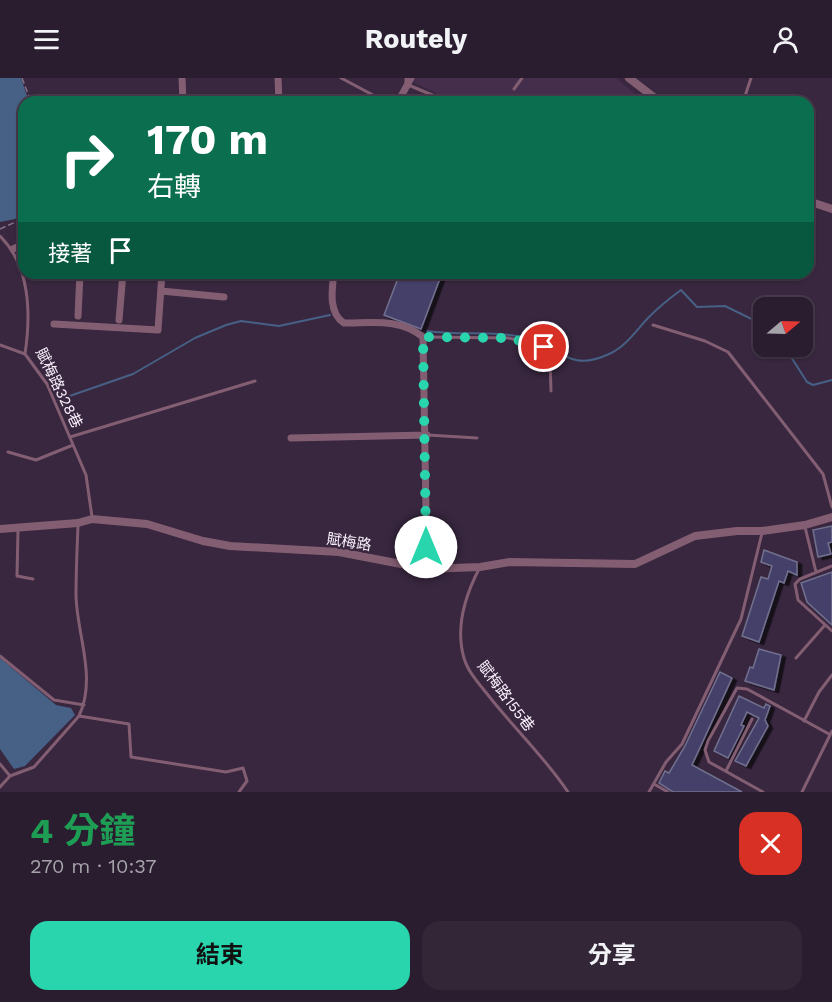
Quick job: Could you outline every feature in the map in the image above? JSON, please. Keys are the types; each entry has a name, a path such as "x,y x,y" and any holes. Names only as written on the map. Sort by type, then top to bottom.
{"street":[{"path":"182,78 183,96"},
{"path":"278,78 279,96"},
{"path":"629,78 652,96"},
{"path":"400,96 408,80"},
{"path":"814,203 832,209"},
{"path":"13,249 18,247"},
{"path":"78,316 80,279"},
{"path":"119,320 122,279"},
{"path":"54,324 158,330 162,279"},
{"path":"334,279 333,309 339,320 344,323 397,323 414,330 423,337 427,435 426,569"},
{"path":"161,291 225,297"},
{"path":"291,438 427,435"},
{"name":"賦梅路","path":"0,529 78,523 92,519 147,524 203,541 230,546 339,552 426,569 480,567 510,562 635,564 695,536 737,531 762,531 805,525 832,517"}],"lane":[{"path":"341,78 375,96"},
{"path":"514,89 522,78"},
{"path":"743,78 749,82"},
{"path":"745,96 751,78"},
{"path":"408,80 438,96"},
{"name":"賦梅路328巷","path":"0,236 13,249 18,265"},
{"name":"賦梅路328巷","path":"22,279 27,295 30,323 25,354 47,384 86,476 92,519"},
{"path":"653,325 705,341 728,352 823,474 832,507"},
{"path":"423,337 509,338 544,347 550,359 550,390"},
{"path":"0,345 25,354"},
{"path":"70,437 255,381"},
{"path":"427,435 477,438"},
{"path":"8,452 36,460 73,445"},
{"path":"0,787 10,776 34,767 79,716 84,705 87,691 86,667 80,643 76,597 78,523"},
{"path":"805,525 816,572"},
{"path":"18,528 17,576 33,579"},
{"path":"650,792 666,762 682,744 741,619 762,531"},
{"path":"832,566 800,579 795,584 798,600 832,631"},
{"name":"賦梅路155巷","path":"480,567 466,593 460,629 464,658 477,681 531,748 554,770 568,792"},
{"path":"796,658 825,625"},
{"path":"0,656 54,700 84,705"},
{"path":"804,721 819,692 832,675"},
{"path":"763,792 709,762 705,750 712,731 737,688 747,689 804,721 831,733 802,792"},
{"path":"79,716 129,724 131,757 226,772 243,768 247,781 239,792"},
{"path":"726,771 752,719"},
{"path":"0,764 10,776"},
{"path":"654,784 668,792"}],"path":[{"path":"22,78 29,96"},
{"path":"0,229 18,221"}],"shaded area":[{"path":"413,78 616,78 638,96 442,96 415,83"}],"water":[{"path":"0,78 21,78 27,96 18,96 18,216 0,222"},
{"path":"0,658 56,705 71,708 75,715 25,766 14,769 0,749"}],"building":[{"path":"398,279 440,279 421,329 384,315"},
{"path":"832,526 832,542 828,543 831,554 818,557 813,530"},
{"path":"764,550 797,562 797,575 788,571 784,583 779,581 759,642 742,636 761,577 768,579 772,566 761,562"},
{"path":"832,572 832,625 807,602 801,583"},
{"path":"759,649 781,655 774,690 745,681 750,667 753,668"},
{"path":"720,672 732,678 692,765 742,792 673,792 659,783 665,771 669,773 685,746"},
{"path":"739,696 764,708 766,704 770,706 765,720 768,726 746,766 735,761 759,718 747,712 741,725 744,726 728,758 714,751"}],"waterway":[{"path":"427,331 528,338 574,360 584,361 609,354 621,347 653,313 681,290 697,307 725,306 753,320"},
{"path":"58,400 133,374 195,338 226,325 241,321 279,326 330,315"},
{"path":"791,357 807,382 813,385 832,380"}],"route":[{"path":"426,547 427,435 423,337 509,338 544,347"}]}
